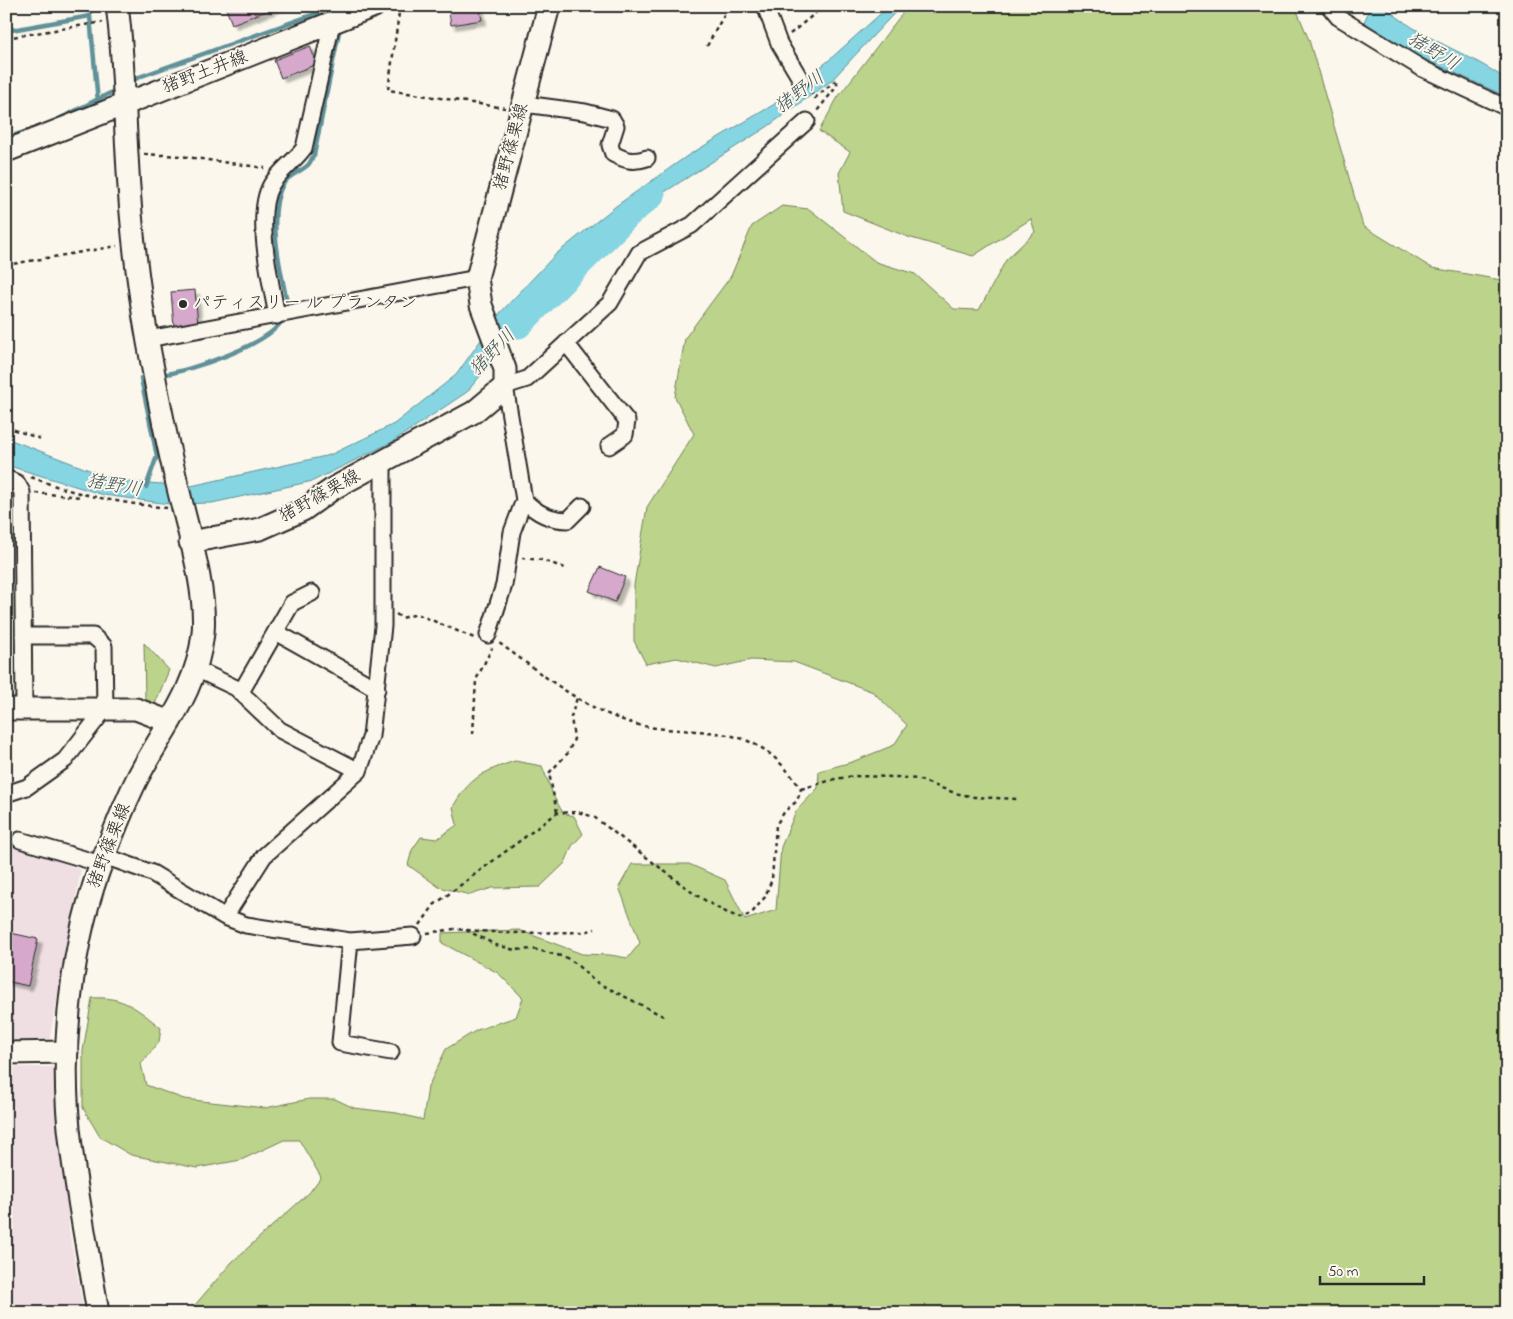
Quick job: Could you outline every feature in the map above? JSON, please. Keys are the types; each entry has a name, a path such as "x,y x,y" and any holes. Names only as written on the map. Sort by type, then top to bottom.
{"main road":[{"name":"猪野土井線","path":"6,151 374,6"},
{"name":"猪野篠栗線","path":"98,1313 71,1145 67,1052 78,950 87,909 103,860 136,780 185,697 196,669 201,648 204,611 190,542 260,529 303,510 334,488 474,412 505,378 481,305 477,278 549,6"},
{"path":"118,13 126,103 127,156 148,340 173,470 190,542"},
{"path":"15,709 136,709 170,722"},
{"path":"6,1053 67,1052"}],"street":[{"path":"765,6 779,43 801,80"},
{"path":"1329,6 1338,17 1423,69 1507,108"},
{"path":"276,316 264,236 264,218 269,188 304,148 311,126 332,24"},
{"path":"523,107 585,112 612,119 616,126 610,145 613,154 626,160 637,162 647,158"},
{"path":"488,635 504,585 512,532 524,500 505,378 527,378 610,303 639,253 692,224 806,121"},
{"path":"148,340 477,278"},
{"path":"566,343 627,421 625,434 609,446"},
{"path":"225,917 264,856 359,771 371,736 384,603 382,462"},
{"path":"6,478 17,483 21,490 23,636 15,709"},
{"path":"524,500 531,508 556,520 568,520 582,506"},
{"path":"240,692 292,603 312,593"},
{"path":"276,632 377,689"},
{"path":"6,794 27,787 65,760 105,709 104,646 93,636 23,636"},
{"path":"196,669 240,692 280,730 359,771"},
{"path":"20,840 152,873 225,917 246,926 350,940 413,936"},
{"path":"350,940 340,1043 391,1052"}],"path":[{"path":"400,6 388,90 523,107"},
{"path":"707,46 729,6"},
{"path":"779,43 824,6"},
{"path":"6,38 118,13"},
{"path":"806,121 823,106 837,86 837,79 815,98"},
{"path":"127,156 141,154 180,156 274,170 281,173"},
{"path":"6,265 136,243"},
{"path":"6,427 41,439"},
{"path":"23,474 72,493 89,497"},
{"path":"21,490 45,495 89,497 183,510"},
{"path":"508,557 542,560 568,569"},
{"path":"384,603 402,618 417,614 474,638 488,635 588,706 630,723 668,729 713,731 744,739 774,754 801,788"},
{"path":"473,734 476,680 492,648 488,635"},
{"path":"557,813 549,774 568,753 574,739 570,717 577,698"},
{"path":"801,788 854,776 896,777 917,779 955,793 974,797 1018,799"},
{"path":"413,936 434,905 557,813 578,812 594,817 692,893 721,910 740,918 751,914 766,898 772,879 776,825 785,810 797,801 801,788"},
{"path":"413,936 454,929 505,933 585,932 595,929"},
{"path":"466,930 496,945 515,950 533,949 565,956 594,981 664,1017"}],"shaded area":[{"path":"6,840 81,870 49,1043 6,1044"},
{"path":"6,1067 58,1067 69,1229 84,1313 6,1313"}],"green space":[{"path":"908,6 1295,6 1309,40 1363,226 1432,268 1507,281 1507,1313 188,1313 232,1262 309,1193 321,1177 299,1140 284,1140 241,1160 197,1168 131,1155 100,1137 83,1108 83,1051 92,998 113,999 130,1005 161,1028 159,1042 141,1064 146,1085 184,1099 265,1108 309,1099 335,1099 354,1108 397,1113 423,1120 428,1087 446,1049 477,1030 516,1017 523,998 498,973 442,943 442,933 519,930 582,954 628,958 640,943 619,887 632,864 689,864 725,880 745,920 776,910 781,847 796,811 818,788 819,771 852,762 894,745 907,725 873,692 794,662 751,660 716,668 677,658 646,664 634,641 634,585 647,507 694,434 675,397 685,338 731,276 752,226 782,206 809,209 876,262 915,274 954,309 979,310 1006,260 1035,232 1031,219 973,256 908,237 843,211 839,173 850,152 819,131 838,97"},
{"path":"144,643 169,670 155,704 145,701"},
{"path":"515,761 542,766 554,797 563,813 574,816 583,834 572,846 565,863 540,887 492,888 470,895 439,887 408,865 412,850 421,837 437,839 457,825 453,807 471,782 494,768"}],"water":[{"path":"889,6 901,6 831,81 767,127 630,214 540,303 467,392 392,442 313,481 212,503 169,504 104,495 6,465 6,438 118,481 191,486 330,455 394,424 456,375 500,313 556,254 616,206 687,156 773,105 828,61"},
{"path":"1356,6 1384,6 1398,18 1428,37 1492,70 1507,80 1507,97 1405,50 1364,22 1368,13"}],"building":[{"path":"225,6 280,6 232,24"},
{"path":"448,6 479,6 482,20 451,25"},
{"path":"310,46 317,64 281,78 274,60"},
{"path":"195,290 198,325 174,327 171,292"},
{"path":"600,567 625,577 615,602 589,591"},
{"path":"6,932 38,939 28,986 6,981"}],"waterway":[{"path":"89,6 98,102"},
{"path":"129,83 139,77 337,6"},
{"path":"6,31 90,16"},
{"path":"287,310 288,306 275,227 278,197 283,184 292,175 308,165 314,155 340,27"},
{"path":"61,118 118,89"},
{"path":"6,138 28,131"},
{"name":"猪野川","path":"519,326 630,214 653,195"},
{"path":"161,375 229,355 264,337 277,327 284,317"},
{"path":"146,487 157,456 141,378 148,377"}],"place":[{"name":"パティスリー ル プランタン","path":"183,304"}]}
